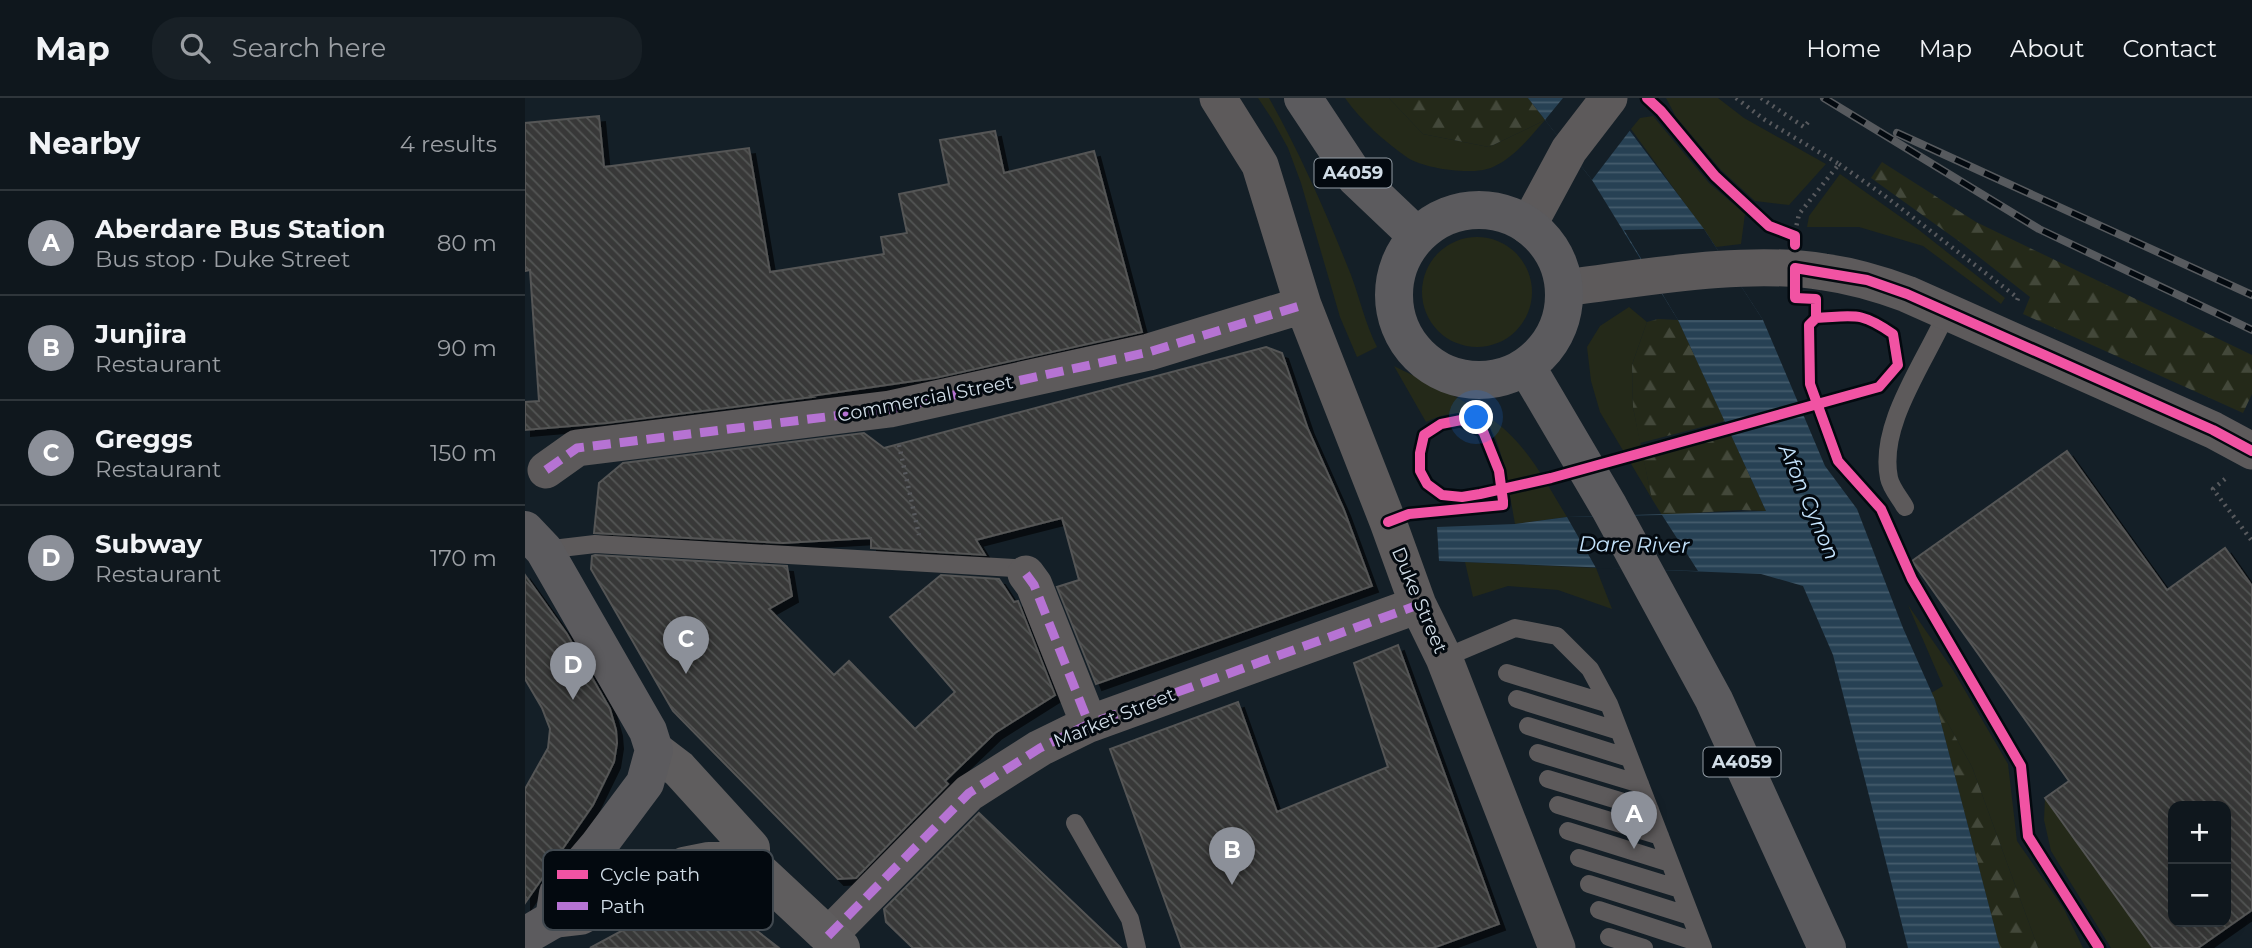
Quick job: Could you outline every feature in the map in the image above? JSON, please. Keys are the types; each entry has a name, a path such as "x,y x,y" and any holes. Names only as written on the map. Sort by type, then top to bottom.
{"main road":[{"name":"A4059","path":"1303,98 1356,178 1417,236"},
{"path":"1482,210 1506,214 1528,226 1546,242 1558,263 1564,288 1562,311 1555,332 1543,351 1526,366 1501,377 1473,380 1446,374 1423,360 1405,338 1395,313 1394,299 1394,286 1401,259 1417,236 1436,221 1458,212 1482,210"},
{"name":"A4059","path":"1526,366 1609,507 1714,700 1826,948"},
{"path":"535,540 648,731 654,750 645,783 595,850"},
{"path":"654,750 679,769 751,850"},
{"path":"773,885 834,942"}],"street":[{"name":"Duke Street","path":"1218,98 1260,165 1303,305 1418,605 1444,658 1557,948"},
{"path":"1528,226 1569,150 1609,99"},
{"path":"1564,288 1652,276 1795,268 1867,280 1907,294 2213,430 2252,452"},
{"name":"Commercial Street","path":"546,470 577,448 890,409 1149,352 1303,305"},
{"path":"1026,574 1034,585 1089,724"},
{"name":"Market Street","path":"834,942 968,793 1040,748 1089,724 1418,605"}],"lane":[{"path":"1905,507 1889,481 1887,454 1894,422 1947,312"},
{"path":"535,540 1014,568 1026,574"},
{"path":"1444,658 1515,628 1557,636 1590,669 1609,704 1702,945"},
{"path":"1507,673 1609,704"},
{"path":"1517,699 1619,731"},
{"path":"1528,726 1629,758"},
{"path":"1538,752 1640,784"},
{"path":"1548,779 1650,810"},
{"path":"1558,805 1660,836"},
{"path":"1075,823 1130,919 1137,948"},
{"path":"1568,831 1670,863"},
{"path":"1579,858 1680,889"},
{"path":"1589,884 1691,916"},
{"path":"1599,910 1702,945"},
{"path":"1609,937 1644,948"}],"path":[{"path":"1736,98 1765,120 1839,164 1885,196 2018,298 2014,308"},
{"path":"1761,98 1804,127 1810,120"},
{"path":"1782,231 1795,241 1799,214 1839,164"},
{"path":"890,409 926,563"},
{"path":"2213,489 2252,541"}],"green space":[{"path":"1258,98 1269,98 1281,120 1313,185 1351,275 1377,347 1357,357 1340,317 1301,183 1288,148"},
{"path":"1345,98 1389,98 1423,134 1489,147 1545,120 1501,163 1485,170 1450,170 1408,158 1374,131"},
{"path":"1389,98 1528,98 1545,120 1489,147 1423,134"},
{"path":"1666,98 1718,98 1744,118 1826,164 1789,205 1755,201 1721,170 1676,117"},
{"path":"1653,116 1709,183 1745,214 1741,244 1716,247 1631,129 1640,118"},
{"path":"1882,162 1976,222 2252,355 2252,394 2243,413 2023,314 2030,297 1871,178"},
{"path":"1840,174 1919,230 2005,298 2001,304 1923,246 1859,227 1807,227 1809,216"},
{"path":"1477,237 1498,241 1516,253 1528,271 1532,292 1528,313 1516,331 1498,343 1477,347 1456,343 1438,331 1426,313 1422,292 1426,271 1438,253 1456,241"},
{"path":"1629,307 1647,322 1632,365 1633,407 1652,499 1600,412 1591,381 1587,347 1600,326"},
{"path":"1658,319 1678,320 1725,421 1640,443 1633,407 1632,365 1647,322"},
{"path":"1394,366 1464,402 1503,428 1531,459 1567,517 1515,524 1501,456 1487,424 1473,416 1458,413 1426,422"},
{"path":"1731,435 1766,511 1662,515 1652,499 1643,457"},
{"path":"1465,562 1596,568 1612,609 1558,590 1508,586 1473,597"},
{"path":"1908,605 1953,670 2008,764 2017,841 2064,909 2083,948 2038,948 1972,767 1931,693 1943,686"},
{"path":"1935,700 1972,767 2038,948 2000,948"},
{"path":"2045,798 2153,948 2111,948 2051,851 2044,820"}],"water":[{"path":"1528,98 1605,98 1704,229 1763,320 1825,466 1857,509 1903,628 1935,700 2000,948 1908,948 1833,655 1803,586 1761,574 1439,561 1437,527 1515,524 1567,517 1766,511 1678,320 1592,180"}],"pier":[{"path":"1563,98 1605,98 1631,129 1592,180 1545,120"},
{"path":"1704,229 1763,320 1678,320 1624,230"},
{"path":"1662,515 1698,571 1596,568 1567,517"}],"building":[{"path":"599,116 604,167 749,148 770,272 884,254 881,237 907,233 899,194 949,184 940,140 995,131 1004,173 1094,151 1142,332 935,378 811,396 813,397 607,423 525,430 525,402 539,401 530,270 525,271 525,123"},
{"path":"1266,347 1282,353 1308,429 1344,510 1372,586 1096,684 1057,587 1079,580 1062,518 976,540 985,555 871,548 871,538 783,543 594,533 599,483 623,463 864,433 884,448"},
{"path":"2067,451 2167,590 2225,548 2252,586 2252,910 2231,925 2231,801 2168,801 2168,927 2228,927 2198,948 2153,948 2045,798 2069,781 1912,561"},
{"path":"592,556 787,566 792,596 769,609 834,675 849,661 915,729 955,692 890,617 941,575 999,579 1014,602 1018,601 1055,695 995,733 945,781 948,784 856,878 838,879 673,711 591,569"},
{"path":"525,575 567,634 610,709 617,743 614,762 593,805 562,850 543,850 543,877 525,903 525,789 548,748 550,729 542,708 525,679"},
{"path":"1398,645 1499,924 1433,948 1182,948 1110,749 1238,702 1277,812 1388,767 1354,663"},
{"path":"979,813 1121,948 913,948 886,922 884,909"},
{"path":"623,930 756,930 779,948 590,948"}],"railway":[{"path":"1824,98 2039,229 2252,330"},
{"path":"1897,133 2252,295"}],"marked path":[{"path":"546,470 577,448 890,409 1149,352 1303,305"},
{"path":"1026,574 1034,585 1089,724"},
{"path":"828,936 969,793 1040,748 1089,724 1418,605"}],"cycle path":[{"path":"1647,98 1715,176 1769,226 1795,236 1795,245"},
{"path":"2099,948 2028,836 2021,766 1912,579 1881,509 1838,461 1810,384 1809,325 1816,318 1816,299 1795,298 1795,268 1867,280 1907,294 2213,430 2252,451"},
{"path":"1388,522 1409,514 1503,505 1503,501 1499,471 1483,431 1461,420 1441,424 1424,435 1420,471 1427,484 1442,495 1462,497 1480,494 1551,478 1879,387 1898,365 1893,334 1882,327 1857,317 1816,318"}],"place":[{"name":"Greggs","path":"686,674"},
{"name":"Subway","path":"573,700"},
{"name":"Aberdare Bus Station","path":"1634,849"},
{"name":"Junjira","path":"1232,885"}],"water label":[{"name":"Afon Cynon","path":"1809,502"},
{"name":"Dare River","path":"1634,545"}]}
